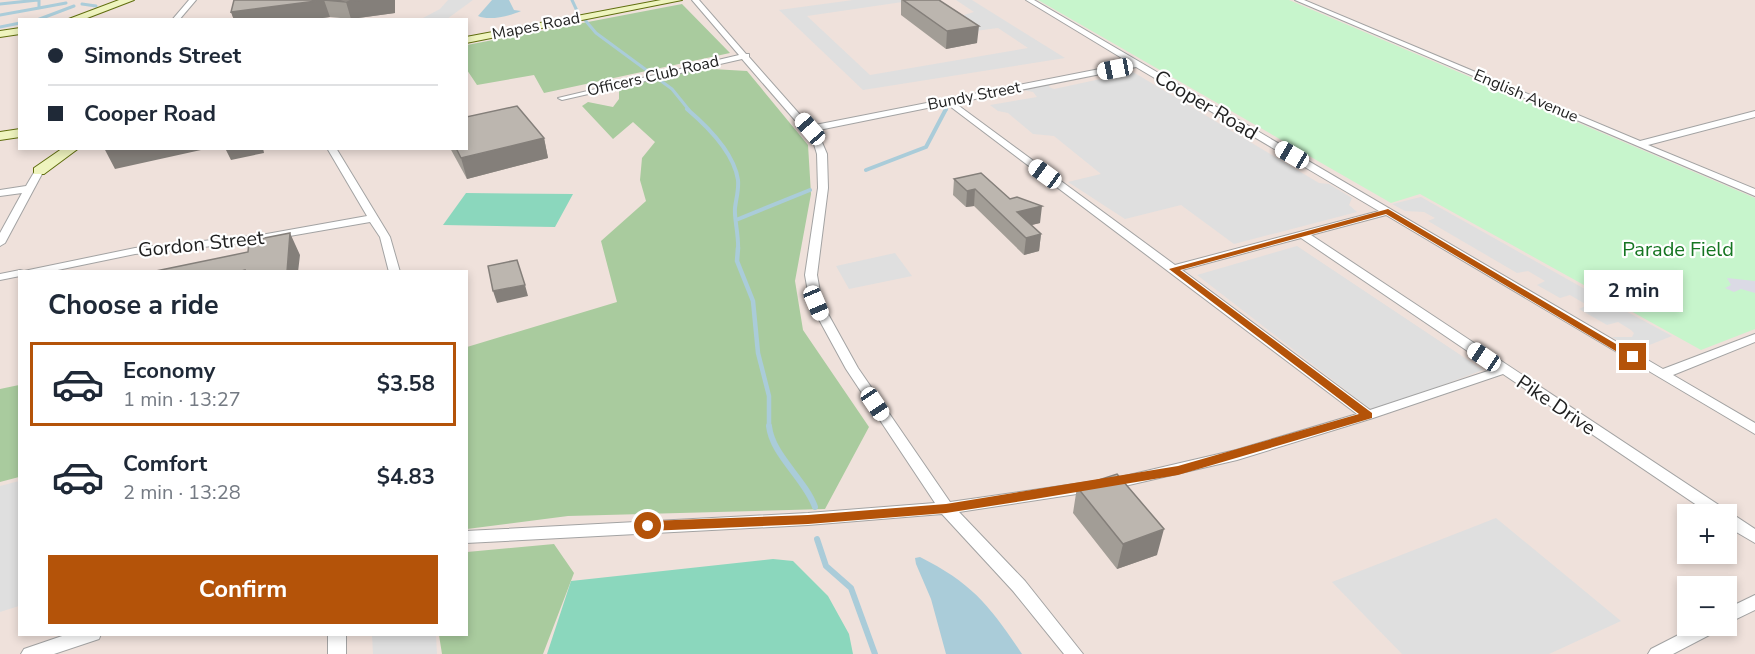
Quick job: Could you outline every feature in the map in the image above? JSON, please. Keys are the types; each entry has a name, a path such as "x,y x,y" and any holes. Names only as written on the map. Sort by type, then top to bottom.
{"street":[{"path":"77,18 129,0"},
{"path":"177,18 193,0"},
{"name":"Mapes Road","path":"468,40 676,0"},
{"path":"694,0 810,129 822,154 821,199 811,262 816,303 852,369 946,508 1019,586 1074,654"},
{"name":"Cooper Road","path":"1029,0 1755,429"},
{"name":"English Avenue","path":"1298,0 1755,193"},
{"path":"0,34 18,31"},
{"name":"Officers Club Road","path":"562,98 746,56"},
{"name":"Bundy Street","path":"810,129 1138,64"},
{"path":"948,101 1368,415"},
{"path":"1640,144 1755,114"},
{"path":"1744,117 1755,121"},
{"path":"0,136 18,133"},
{"path":"0,141 18,140"},
{"path":"0,243 39,171 45,150"},
{"path":"39,171 62,150"},
{"path":"39,171 70,150"},
{"path":"332,150 385,237 393,270"},
{"path":"0,193 28,189"},
{"path":"1173,269 1388,212"},
{"name":"Gordon Street","path":"39,270 135,251 261,238 373,218"},
{"name":"Pike Drive","path":"1302,234 1706,504"},
{"path":"0,278 18,274"},
{"path":"1662,374 1755,338"},
{"path":"468,537 808,519 946,508 1178,470 1368,415 1503,370"},
{"path":"1737,525 1755,537"},
{"path":"1737,611 1755,602"},
{"path":"30,654 87,636"},
{"path":"337,654 338,636"},
{"path":"1657,654 1692,636"}],"shaded area":[{"path":"0,0 1755,0 1755,654 0,654"},
{"path":"448,0 473,0 448,18 423,18 440,9"},
{"path":"853,0 916,0 807,16 870,75 1028,48 998,28 975,31 954,18 974,12 956,0 972,0 1065,58 863,90 779,10"},
{"path":"1133,72 1319,183 1329,184 1352,198 1349,205 1357,212 1234,244 1181,205 1125,219 1068,182 1101,174 1054,136 1033,134 1008,113 998,111 990,105 1037,97 1033,92 1023,90 1050,83 1049,87 1054,89"},
{"path":"1421,197 1672,336 1642,348 1639,353 1612,337 1632,337 1634,333 1618,322 1607,325 1579,309 1587,305 1570,295 1560,298 1537,285 1545,281 1528,271 1517,273 1428,221 1435,218 1424,212 1405,211 1392,204"},
{"path":"1297,246 1483,370 1373,411 1197,275"},
{"path":"895,253 912,276 849,289 836,266"},
{"path":"1727,278 1755,281 1755,293 1741,289 1734,292 1725,288 1731,285"},
{"path":"18,481 18,606 0,612 0,486"},
{"path":"1496,518 1621,621 1549,654 1402,654 1332,582"},
{"path":"372,636 436,636 437,654 373,654"}],"green space":[{"name":"Parade Field","path":"1038,0 1289,0 1755,198 1755,329 1701,350 1420,194 1391,203"},
{"path":"682,4 730,53 544,93 534,75 477,85 468,72 468,45"},
{"path":"695,68 747,71 808,145 811,194 795,281 803,330 869,427 825,509 568,516 468,529 468,347 617,302 601,241 646,201 640,180 642,158 655,142 633,122 613,139 582,106 588,102 613,107 619,99 619,87"},
{"path":"466,193 573,194 555,227 443,225"},
{"path":"18,385 18,477 0,482 0,389"},
{"path":"554,544 574,573 543,654 442,654 439,636 468,636 468,552"},
{"path":"773,559 793,561 828,596 849,634 853,654 547,654 571,581"}],"water":[{"path":"492,0 509,0 514,10 521,11 499,17 478,16"},
{"path":"920,557 967,586 1000,622 1022,654 946,654 931,599 916,564 915,558"}],"building":[{"path":"234,0 324,0 231,12"},
{"path":"324,0 362,0 346,2"},
{"path":"903,0 939,0 979,26 947,31"},
{"path":"517,106 544,138 461,158 457,150 468,150 468,117"},
{"path":"981,173 1010,199 1017,197 1042,206 1017,212 1041,234 1026,238 975,189 967,191 954,179"},
{"path":"290,233 287,270 161,270 248,252 249,241"},
{"path":"517,260 525,285 493,291 488,266"},
{"path":"1117,474 1164,529 1123,544 1077,487"}],"waterway":[{"path":"0,4 38,0"},
{"path":"39,0 39,8"},
{"path":"572,0 578,13"},
{"path":"39,8 66,3"},
{"path":"82,4 96,6"},
{"path":"42,18 74,6"},
{"path":"0,15 39,8"},
{"path":"585,20 596,33 649,72"},
{"path":"0,27 18,23"},
{"path":"657,78 672,89 689,110"},
{"path":"687,109 718,140 731,159 738,180 735,212 738,248"},
{"path":"866,170 926,147 946,109"},
{"path":"736,220 810,190"},
{"path":"738,248 737,261 753,301 758,353 769,396 769,426"},
{"path":"769,426 776,447 815,507"},
{"path":"817,539 826,566 851,588 875,654"}],"route":[{"path":"648,526 808,519 946,508 1116,483 1237,455 1368,415 1173,269 1388,212 1633,357"}]}
